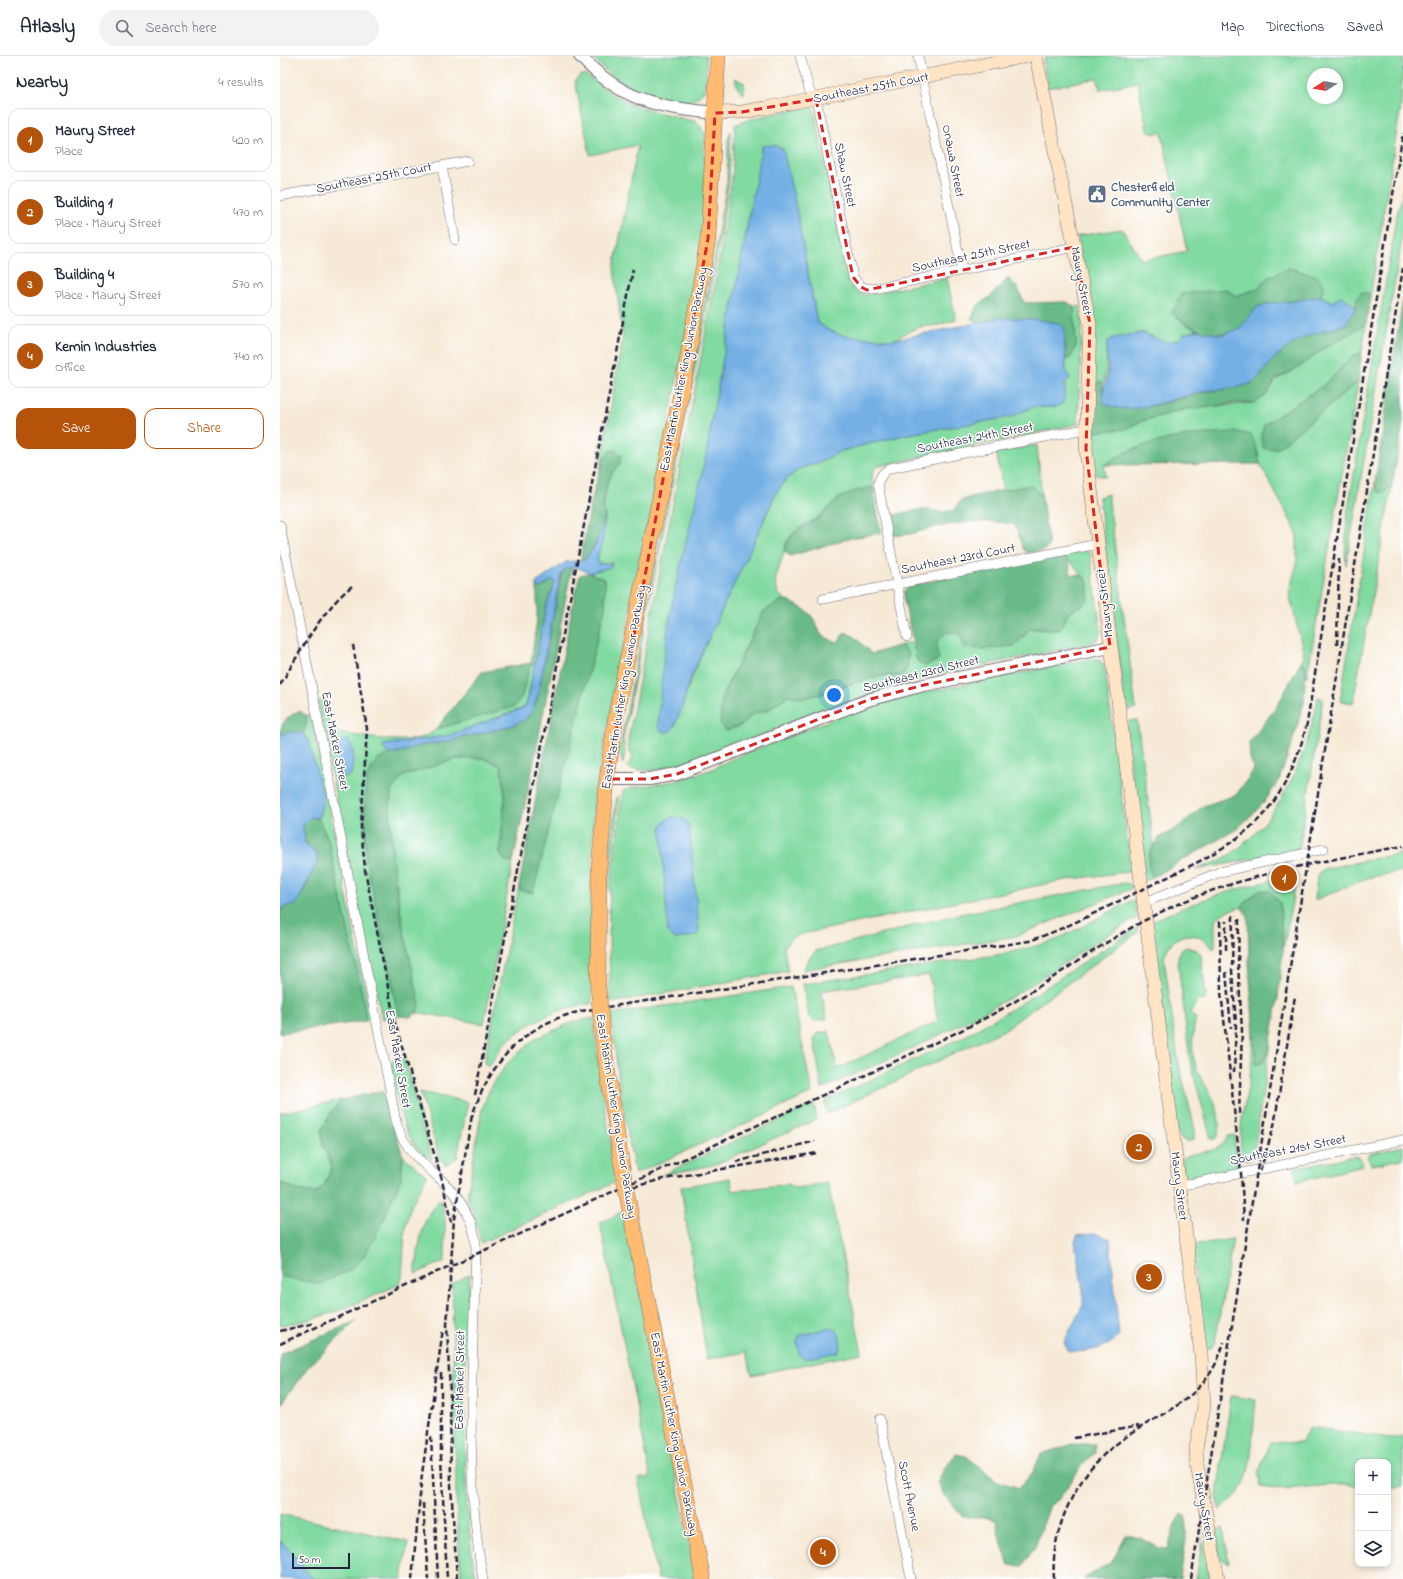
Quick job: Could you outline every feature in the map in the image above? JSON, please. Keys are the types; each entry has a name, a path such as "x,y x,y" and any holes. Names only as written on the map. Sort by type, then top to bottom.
{"main road":[{"name":"East Martin Luther King Junior Parkway","path":"703,1579 630,1211 602,1034 598,984 598,868 607,778 617,710 686,368 708,238 718,56"},
{"name":"Southeast 25th Court","path":"715,113 742,112 816,99 1027,56"},
{"name":"Maury Street","path":"1036,56 1090,324 1085,429 1086,448 1110,647 1201,1354 1204,1406 1196,1448 1197,1466 1218,1579"}],"street":[{"path":"580,56 609,82 634,97 652,104 672,108 715,113"},
{"name":"Shaw Street","path":"800,56 810,92 816,99 853,277 861,287 873,290"},
{"name":"Onawa Street","path":"918,56 962,270"},
{"name":"Southeast 25th Court","path":"280,196 468,161"},
{"path":"442,166 455,240"},
{"name":"Southeast 25th Street","path":"873,290 1074,247"},
{"name":"Southeast 24th Street","path":"897,584 878,484 879,477 890,468 1085,429"},
{"name":"East Market Street","path":"280,525 395,1116 404,1140 416,1156 442,1180 457,1198 470,1215 475,1230 476,1244 471,1416 472,1475 479,1556 483,1579"},
{"name":"Southeast 23rd Court","path":"823,600 1098,544"},
{"path":"897,584 907,637"},
{"name":"Southeast 23rd Street","path":"607,778 648,779 677,774 871,700 924,685 1110,647"},
{"path":"1143,903 1220,872 1324,849"},
{"name":"Southeast 21st Street","path":"1179,1186 1403,1140"},
{"name":"Scott Avenue","path":"880,1419 911,1579"}],"highlighted area":[{"path":"816,99 853,277 861,287 867,290 1074,247 1090,324 1086,449 1110,647 924,685 871,699 677,774 649,779 607,779 708,239 715,113 742,112"}],"green space":[{"path":"591,56 706,56 707,76 705,87 700,96 690,100 666,100 640,91 621,82 605,70"},
{"path":"1057,56 1403,56 1401,105 1370,298 1368,293 1357,297 1356,307 1347,300 1332,302 1321,296 1324,286 1267,278 1257,289 1236,296 1183,323 1198,330 1176,340 1166,342 1141,333 1108,341 1106,351 1107,365 1103,383 1100,381 1093,386 1078,236 1122,229 1142,260 1187,251 1162,135 1160,132 1154,134 1147,130 1138,82 1100,90 1097,78 1048,88 1043,63 1045,58"},
{"path":"580,75 586,75 611,93 637,107 697,122 705,133 704,216 699,270 594,801 591,884 592,1004 581,1005 557,1012 524,1028 505,1043 489,1066 484,1063 519,886 521,891 574,726 605,608 605,579 589,573 611,567 612,563 599,564 597,558 600,549 605,516 603,510 607,485 614,469 606,455 599,475 623,337 614,268 638,145 590,155 575,81"},
{"path":"735,78 744,83 744,94 738,89"},
{"path":"810,106 814,109 849,283 851,286 859,293 867,295 947,278 956,319 939,325 918,327 893,340 844,336 828,330 817,322 795,202 762,146 711,425 707,456 671,610 663,664 675,726 685,696 709,638 775,495 785,480 799,469 822,461 841,451 908,434 1011,417 1032,407 1056,407 1065,393 1066,359 1071,357 1076,346 1074,307 1080,306 1082,324 1078,424 879,466 873,472 873,487 859,490 838,499 816,519 797,529 787,541 775,581 778,593 784,599 764,611 722,696 723,729 728,730 742,725 754,713 767,711 788,695 803,698 881,676 901,676 907,668 908,654 901,645 914,642 917,661 935,647 939,639 947,632 1024,637 1029,629 1059,630 1070,611 1083,605 1087,580 1063,554 1085,550 1090,552 1101,631 1098,639 1088,644 917,680 820,712 705,757 669,767 652,770 638,770 627,767 633,757 629,752 628,739 718,268 732,180 735,125 751,119"},
{"path":"731,131 729,181 716,261 623,739 625,751 623,764 619,752 715,250 727,181 728,139"},
{"path":"1403,191 1403,234 1346,565 1345,553 1347,516 1396,218"},
{"path":"1289,268 1317,276 1324,286 1321,296 1296,301 1261,305 1255,309 1239,328 1221,334 1204,332 1187,324 1172,313 1181,294 1227,289 1236,296 1257,289 1267,278"},
{"path":"1008,278 1018,288 1024,303 1067,302 1074,307 1076,346 1071,357 1066,359 1066,346 1015,319 999,318 980,322 971,319 977,306 991,296"},
{"path":"1362,292 1368,293 1370,298 1366,324 1321,350 1301,366 1276,379 1266,395 1254,403 1234,403 1186,409 1142,421 1124,429 1094,432 1091,429 1093,386 1100,381 1103,383 1102,393 1141,407 1161,404 1204,392 1244,386 1253,382 1271,362 1293,342 1314,333 1345,325 1356,307 1357,297"},
{"path":"1403,297 1403,423 1392,486 1384,492 1378,492 1375,483"},
{"path":"1366,324 1362,352 1353,356 1324,385 1297,403 1278,448 1358,382 1307,677 1306,665 1301,662 1304,655 1289,593 1297,563 1297,533 1260,464 1257,450 1104,465 1106,477 1094,474 1091,429 1124,429 1142,421 1186,409 1254,403 1266,395 1276,380 1301,366 1321,350"},
{"path":"1362,352 1358,382 1278,448 1264,449 1261,437 1264,425 1324,385 1353,356"},
{"path":"1235,432 1251,434 1260,464 1104,465 1118,456 1150,444 1184,436"},
{"path":"1037,445 1042,499 1039,492 1030,486 1003,491 996,452"},
{"path":"611,450 617,451 621,455 620,464 612,473 604,496 604,522 592,549 580,562 595,486 605,458"},
{"path":"1375,483 1378,492 1384,492 1392,486 1353,703 1340,701"},
{"path":"1030,485 1039,492 1042,499 1049,546 1044,550 1028,553 1023,549 1015,525 997,522 959,523 935,527 911,534 893,535 889,517 917,510 943,512 955,510 960,501 974,496"},
{"path":"873,487 881,533 851,538 790,556 784,551 793,534 817,519 841,497 859,490"},
{"path":"1108,494 1136,709 1129,710 1125,708 1099,497"},
{"path":"1063,554 1069,563 1071,575 1080,575 1087,580 1089,598 1083,605 1070,611 1059,630 1029,629 1015,646 983,649 965,648 959,633 947,632 940,638 937,644 939,660 925,666 917,661 904,600 904,591 908,586"},
{"path":"572,566 513,861 506,862 500,854 505,796 501,766 483,758 456,759 403,776 391,791 390,811 393,864 400,912 420,1005 417,1012 410,1017 400,1016 396,1006 366,859 364,815 367,776 377,760 389,754 408,750 413,747 454,740 463,736 474,735 511,726 524,720 532,712 538,695 561,577 564,569"},
{"path":"589,573 605,579 605,608 533,893 521,891 519,886 575,594 580,575"},
{"path":"552,580 555,582 546,607 534,667 531,663 537,619 537,587 541,588"},
{"path":"784,599 808,612 815,621 821,635 837,643 845,632 855,637 872,654 901,645 908,654 907,668 901,676 881,676 803,698 788,695 767,711 753,713 742,725 728,730 723,729 720,723 722,696 764,611"},
{"path":"1090,659 1097,659 1103,663 1105,670 1131,869 1126,872 1065,880 802,934 791,938 784,948 788,971 610,1003 610,885 623,791 631,788 676,781 710,770 732,759 858,709 906,696"},
{"path":"1301,662 1306,665 1304,703 1279,780 1263,804 1237,829 1153,877 1149,869 1149,855 1159,838 1177,828 1203,806 1236,795 1254,770 1250,758 1249,743 1277,706"},
{"path":"531,663 534,667 528,699 524,708 447,736 384,745 385,751 389,754 377,761 366,859 396,1006 400,1016 382,1019 345,845 318,702 324,699 331,732 386,740 416,739 428,735 436,729 481,715 521,698"},
{"path":"531,663 521,698 514,707 436,729 482,672"},
{"path":"1318,697 1323,699 1299,850 1195,870 1221,860 1241,846 1259,830 1274,810 1298,767 1313,720"},
{"path":"299,711 306,715 306,726 303,733 289,732 281,735 280,738 281,728 287,718"},
{"path":"306,715 311,716 371,1020 366,1021 363,999 328,839 318,818 321,811 303,733 306,726"},
{"path":"1137,720 1154,845 1149,861 1153,877 1145,881 1126,728 1130,721"},
{"path":"483,758 501,766 505,796 500,854 506,861 513,861 484,1024 421,1013 413,1014 417,1012 393,864 390,811 391,791 403,776 456,759"},
{"path":"619,795 613,847 606,891 604,891 616,800"},
{"path":"311,817 318,818 328,839 363,999 366,1021 280,1033 280,911 302,895 317,863 317,853 309,847 304,835 303,825"},
{"path":"1403,853 1403,871 1367,878 1315,900 1317,876 1323,869"},
{"path":"1297,875 1283,950 1280,903 1259,890 1241,907 1227,911 1215,919 1215,948 1212,948 1206,941 1199,937 1185,935 1178,938 1167,949 1164,958 1178,1060 1195,1130 1194,1139 1188,1142 1181,1139 1177,1131 1151,922 1205,899"},
{"path":"1124,883 1132,885 1133,888 1016,936 803,970 809,958 816,951 955,915"},
{"path":"1259,890 1270,891 1280,903 1283,950 1277,1007 1269,1050 1263,1062 1256,1065 1249,964 1248,916 1241,907"},
{"path":"1135,899 1137,918 1011,997 941,1034 822,1089 814,1039 816,1034 829,1031 837,1069 938,1021 929,975 821,991 827,1019 814,1021 809,1017 803,984 1003,954 1032,947 1056,940"},
{"path":"1138,927 1138,932 1004,1030 827,1114 825,1101 965,1036 1017,1006"},
{"path":"1187,947 1197,950 1201,955 1206,995 1204,1001 1198,1000 1190,1013 1196,1018 1193,1035 1193,1052 1195,1063 1218,1112 1219,1131 1215,1139 1211,1139 1190,1061 1178,962 1178,957 1182,949"},
{"path":"791,987 812,1093 635,1174 620,1092 611,1014"},
{"path":"593,1018 601,1087 618,1181 481,1243 476,1221 467,1197 482,1109 491,1086 510,1060 535,1039 573,1022"},
{"path":"1253,1030 1256,1065 1263,1062 1269,1050 1253,1159 1243,1160 1240,1137 1251,1067"},
{"path":"403,1054 432,1159 422,1153 413,1143 402,1117 391,1062 395,1057"},
{"path":"382,1091 403,1156 401,1178 384,1219 364,1257 350,1270 320,1284 280,1275 280,1182 296,1190 317,1193 325,1184 332,1166 323,1146 321,1130 331,1113 341,1100"},
{"path":"420,1092 468,1102 457,1158 445,1165 440,1159"},
{"path":"341,1100 331,1113 323,1146 332,1166 325,1184 316,1193 296,1190 280,1182 280,1113"},
{"path":"814,1104 817,1119 811,1122 714,1165 662,1175"},
{"path":"1234,1135 1237,1169 1184,1179 1182,1159 1194,1154 1213,1150 1224,1143 1228,1136"},
{"path":"1403,1146 1403,1159 1371,1165 1368,1156 1372,1153"},
{"path":"403,1156 427,1176 411,1206 405,1229 402,1277 400,1284 356,1304 327,1315 296,1323 280,1325 280,1275 320,1284 401,1178"},
{"path":"1354,1156 1360,1158 1363,1166 1297,1182 1294,1168"},
{"path":"730,1178 733,1191 788,1184 796,1188 828,1183 862,1353 752,1375 746,1352 707,1359 681,1187"},
{"path":"441,1199 445,1219 445,1261 415,1274 419,1244 425,1224 434,1206"},
{"path":"624,1211 696,1579 658,1579 638,1479 650,1477 649,1469 600,1223"},
{"path":"1233,1239 1215,1342 1211,1348 1205,1349 1191,1245"},
{"path":"470,1274 465,1352 465,1468 467,1505 476,1579 461,1579 456,1497 452,1284"},
{"path":"356,1321 308,1367 280,1405 280,1354"},
{"path":"1231,1396 1256,1400 1252,1446 1248,1471 1241,1489 1234,1498 1219,1510 1217,1495"},
{"path":"1310,1427 1397,1439 1403,1435 1403,1486 1391,1488 1391,1459 1355,1459 1355,1486 1333,1485 1285,1489 1260,1487 1259,1471 1271,1442 1301,1443"},
{"path":"1073,1444 1095,1444 1095,1453 1082,1466 1058,1500 1050,1505 1035,1547 1022,1566 1009,1565 1000,1539 996,1520 984,1517 963,1517 944,1495 938,1482 945,1467 956,1454 966,1456 997,1481 1019,1488 1033,1472 1041,1454"},
{"path":"280,1514 408,1542 402,1579 314,1579 280,1541"},
{"path":"1181,1514 1186,1516 1186,1539 1180,1579 1083,1579 1112,1562 1126,1535 1141,1538 1159,1548 1168,1549 1175,1524"},
{"path":"1223,1528 1229,1563 1221,1559 1216,1541 1217,1530"},
{"path":"1203,1537 1210,1579 1196,1579"}],"water":[{"path":"774,145 783,149 795,202 817,322 828,330 844,336 893,340 999,318 1032,319 1058,323 1064,327 1066,372 1070,378 1064,384 1065,393 1063,403 1056,407 1032,407 1011,417 908,434 841,451 822,461 799,469 785,480 775,495 690,680 678,719 670,732 662,732 658,726 671,611 707,449 762,146"},
{"path":"1321,296 1332,302 1342,296 1356,307 1345,325 1314,334 1288,347 1269,364 1258,378 1249,384 1205,391 1155,405 1128,409 1116,408 1105,404 1103,389 1108,370 1107,345 1108,341 1113,338 1143,333 1162,341 1169,342 1180,339 1184,334 1198,330 1222,335 1240,328 1257,307 1272,303 1289,302"},
{"path":"605,516 603,539 597,558 599,564 612,563 611,567 589,573 574,567 564,570 560,577 538,696 532,712 524,720 511,726 474,735 463,736 454,740 413,747 408,750 389,754 383,748 384,745 447,736 524,708 528,699 546,607 555,582 552,580 541,588 537,587 536,583 566,562 585,560 596,544"},
{"path":"289,732 303,733 309,742 324,799 318,818 311,817 303,825 305,843 317,853 317,863 296,905 286,906 280,911 280,738 281,735"},
{"path":"348,740 351,744 353,752 353,760 351,774 345,778 336,764 334,746 339,742"},
{"path":"673,817 683,819 689,825 699,930 696,936 675,939 668,932 661,827 666,820"},
{"path":"1095,1233 1110,1239 1119,1336 1109,1344 1095,1349 1080,1352 1067,1350 1064,1342 1083,1305 1083,1290 1075,1242 1077,1235"},
{"path":"829,1328 837,1330 840,1339 838,1352 805,1359 800,1356 797,1342 800,1335"},
{"path":"280,1541 285,1545 314,1579 280,1579"}],"railway":[{"path":"471,1120 478,1099 499,1062 513,1047 529,1034 546,1023 566,1015 588,1010 1029,941 1085,918 1200,861 1225,846 1247,830 1266,811 1282,788 1296,759 1307,723 1403,133"},
{"path":"1191,1579 1403,268"},
{"path":"475,1095 633,269"},
{"path":"1337,645 1339,559"},
{"path":"280,685 312,632 330,608 352,586"},
{"path":"353,645 367,729 361,827 365,870 395,1023 442,1180 451,1222"},
{"path":"280,1344 966,1028 1017,1000 1142,922 1188,900 1248,879 1278,871 1403,846"},
{"path":"1233,915 1232,971 1236,1024 1234,1072"},
{"path":"1239,919 1238,964 1242,1030 1239,1114"},
{"path":"1220,921 1221,992 1241,1173 1244,1220"},
{"path":"1226,921 1226,950"},
{"path":"1226,972 1231,1028"},
{"path":"1260,1171 1274,1126 1295,996"},
{"path":"457,1579 451,1485 450,1394 447,1325 454,1219 472,1115"},
{"path":"736,1162 815,1141"},
{"path":"633,1187 663,1179 817,1153"},
{"path":"280,1331 315,1323"},
{"path":"412,1579 422,1474 443,1329"},
{"path":"1054,1579 1054,1559 1062,1521 1079,1485 1104,1454 1135,1431 1182,1402 1195,1391 1207,1378 1216,1362 1224,1342"},
{"path":"441,1373 441,1457 447,1579"},
{"path":"1074,1438 1139,1426"},
{"path":"431,1437 438,1579"},
{"path":"423,1503 428,1579"}],"place":[{"name":"Chesterfield Community Center","path":"1097,194"},
{"name":"Maury Street","path":"1284,878"},
{"name":"Building 1","path":"1139,1147"},
{"name":"Building 4","path":"1149,1277"},
{"name":"Kemin Industries","path":"823,1552"}]}
